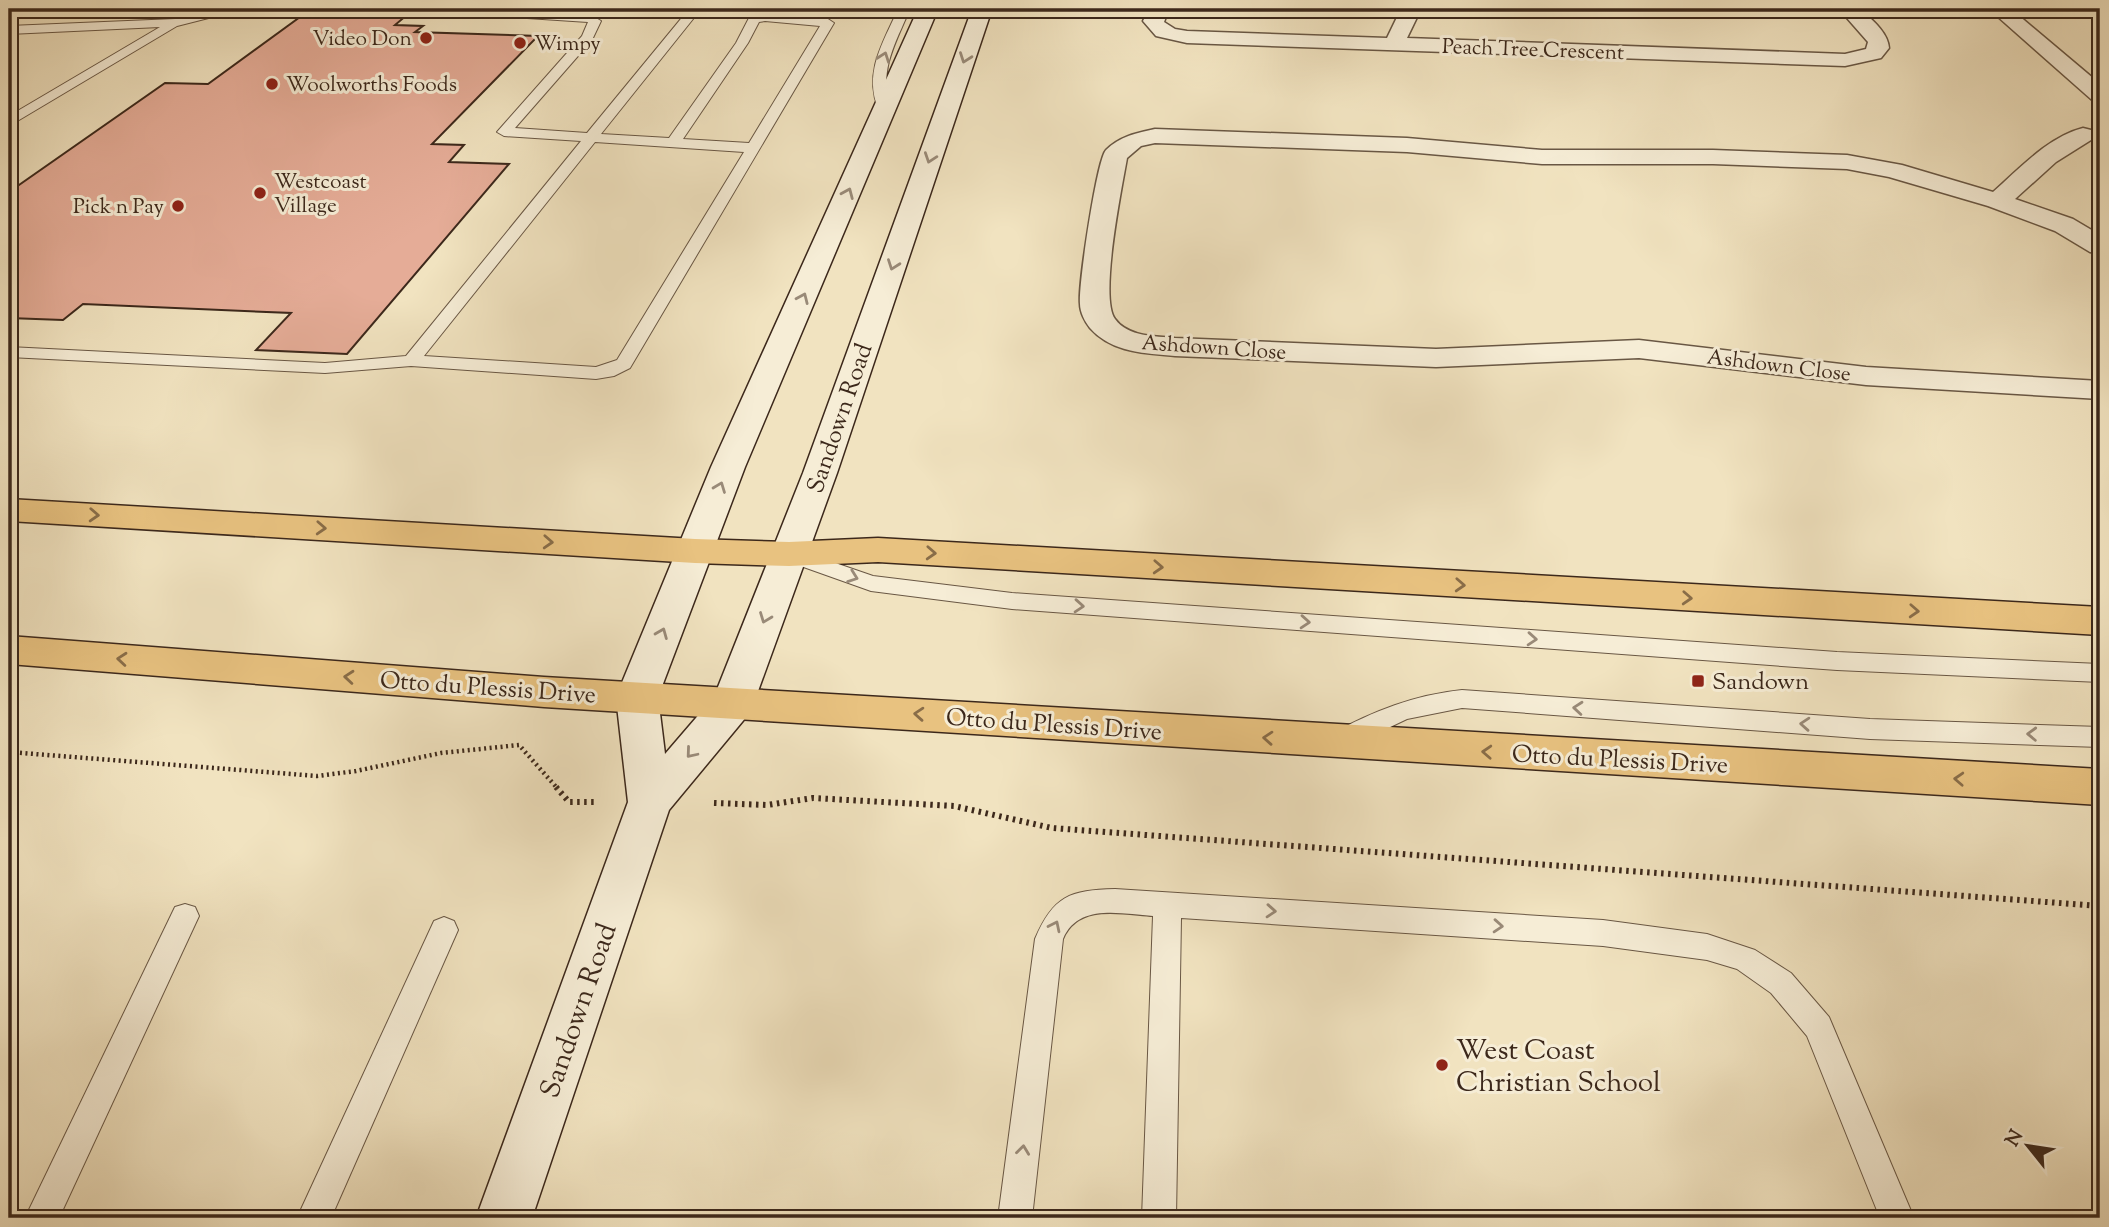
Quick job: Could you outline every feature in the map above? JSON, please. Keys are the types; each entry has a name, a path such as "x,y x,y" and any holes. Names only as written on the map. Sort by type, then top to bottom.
{"main road":[{"path":"9,510 695,551 789,554 878,550 2100,621"},
{"name":"Otto du Plessis Drive","path":"9,650 732,705 836,709 1336,743 2100,787"}],"street":[{"name":"Sandown Road","path":"650,802 637,697 728,467 928,9"},
{"name":"Sandown Road","path":"504,1218 650,802 732,705 820,473 982,9"},
{"name":"Peach Tree Crescent","path":"1159,9 1153,21 1154,26 1187,37 1859,59 1877,51 1880,46 1879,38 1849,9"},
{"path":"1394,44 1411,9"},
{"path":"1999,9 2100,95"},
{"path":"1997,201 2086,123"},
{"name":"Ashdown Close","path":"2100,246 2064,225 1997,201 1893,170 1847,162 1713,157 1584,159 1407,145 1155,136 1133,141 1115,155 1101,234 1094,303 1100,321 1112,333 1132,341 1175,347 1436,358 1639,349 1866,376 2100,390"}],"lane":[{"path":"9,30 175,23 238,9"},
{"path":"492,9 491,11 495,12 588,17 595,21 587,37 502,131 754,148"},
{"path":"411,361 695,9"},
{"path":"885,108 877,94 878,72 900,18 893,9"},
{"path":"9,352 325,368 411,361 608,372 627,361 828,23 765,17 754,19 742,43 673,143"},
{"path":"9,122 175,23"},
{"path":"789,554 871,583 1012,601 1837,661 2100,673"},
{"path":"1336,743 1389,714 1414,705 1462,699 1870,729 2100,737"},
{"path":"1015,1218 1049,939 1056,920 1068,908 1087,902 1603,933 1707,947 1745,959 1781,983 1818,1027 1897,1218"},
{"path":"1159,1218 1167,905"},
{"path":"42,1218 185,916"},
{"path":"314,1218 444,930"}],"path":[{"path":"9,752 317,776 356,771 442,753 519,745 569,802"},
{"path":"767,804 813,798 954,806 1077,831 2100,906"}],"building":[{"name":"Westcoast Village","path":"311,9 414,9 395,25 423,26 415,32 538,36 432,144 464,145 449,162 509,164 347,354 256,350 291,313 83,304 63,320 9,318 9,192 165,83 208,84"}],"place":[{"name":"Video Don","path":"426,38"},
{"name":"Wimpy","path":"520,43"},
{"name":"Woolworths Foods","path":"272,84"},
{"name":"Westcoast Village","path":"260,193"},
{"name":"Pick n Pay","path":"178,206"},
{"name":"Sandown","path":"1698,681"},
{"name":"West Coast Christian School","path":"1442,1065"}]}
